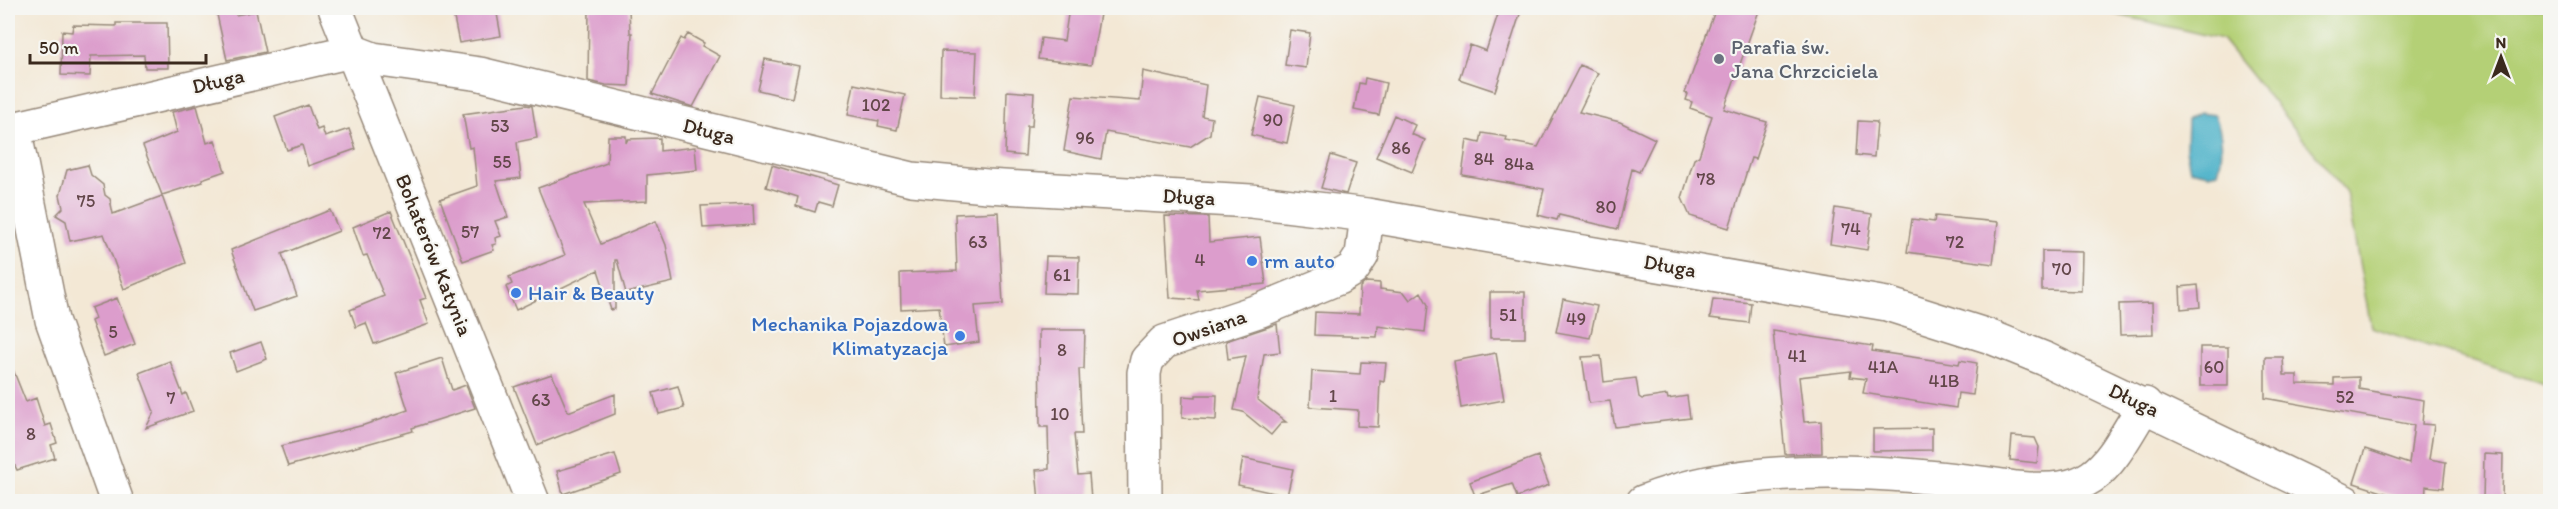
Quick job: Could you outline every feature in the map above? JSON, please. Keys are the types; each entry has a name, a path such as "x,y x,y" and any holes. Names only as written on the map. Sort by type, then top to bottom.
{"street":[{"name":"Bohaterów Katynia","path":"335,8 533,501"},
{"name":"Długa","path":"11,129 352,51 373,59 480,74 912,179 1251,201 1367,215 1887,304 1988,336 2045,359 2145,404 2345,501"},
{"path":"11,129 52,320 117,501"},
{"name":"Owsiana","path":"1145,501 1142,386 1147,360 1164,342 1261,310 1338,278 1353,269 1362,255 1367,215"},
{"path":"1643,501 1697,485 1751,476 1813,473 1951,478 2015,495 2071,487 2091,478 2116,452 2145,404"}],"green space":[{"path":"2089,8 2550,8 2550,386 2371,327 2346,192 2222,39"}],"water":[{"path":"2199,113 2215,115 2222,150 2218,172 2209,174 2190,170 2186,149 2187,120"}],"building":[{"path":"234,8 236,15 256,11 265,52 227,60 216,10"},
{"path":"452,8 496,8 501,36 459,43"},
{"path":"589,8 629,8 630,33 632,33 629,86 588,81"},
{"path":"1069,8 1100,14 1091,65 1038,59 1041,38 1064,41"},
{"path":"1500,8 1522,8 1495,91 1459,79 1470,45 1486,51"},
{"path":"1716,8 1760,8 1724,109 1767,122 1755,159 1751,158 1729,228 1690,216 1682,198 1694,159 1699,156 1712,116 1690,108 1692,102 1686,100 1688,94 1685,93"},
{"path":"116,23 167,23 168,68 145,68 144,55 91,56 90,76 61,75 62,31 72,32 73,25 116,26"},
{"path":"1290,30 1310,33 1306,68 1285,65"},
{"path":"688,34 704,43 702,46 720,56 693,107 652,94 681,38 684,40"},
{"path":"941,51 977,52 975,96 940,95"},
{"path":"765,59 799,66 792,98 758,90"},
{"path":"1580,65 1598,73 1579,112 1620,122 1655,139 1639,172 1632,169 1618,229 1559,215 1557,220 1538,215 1544,189 1462,175 1467,140 1480,143 1482,133 1507,137 1506,141 1538,147"},
{"path":"1143,71 1206,85 1202,116 1212,118 1210,134 1190,147 1106,132 1101,159 1064,151 1073,96 1140,101"},
{"path":"1365,78 1386,83 1379,115 1354,110 1359,83 1364,84"},
{"path":"854,84 905,95 897,130 878,126 879,121 848,115"},
{"path":"1007,91 1034,93 1032,126 1027,126 1025,156 1005,154"},
{"path":"1260,97 1295,105 1287,143 1251,135"},
{"path":"308,105 317,130 322,128 325,137 349,129 356,149 308,166 302,145 287,150 275,117"},
{"path":"197,106 207,143 215,140 225,171 202,179 203,182 162,195 143,146 177,132 172,112"},
{"path":"532,106 537,138 517,142 521,178 496,181 508,217 495,221 501,236 495,238 496,244 492,245 494,250 463,261 440,199 477,186 473,147 469,148 463,114"},
{"path":"1394,115 1415,125 1411,134 1425,140 1412,172 1376,157"},
{"path":"1858,121 1877,122 1874,157 1856,155"},
{"path":"608,136 626,136 626,143 628,139 660,138 660,151 695,147 697,170 647,175 647,201 584,204 601,244 656,221 666,245 673,282 626,293 617,260 615,260 615,309 611,310 598,270 516,310 506,287 512,284 509,277 565,255 538,188 607,163"},
{"path":"1331,155 1356,163 1346,194 1321,188"},
{"path":"88,165 91,175 103,185 105,195 110,199 113,214 162,196 186,263 124,289 104,234 70,241 66,221 56,215 63,208 60,195 67,170"},
{"path":"772,165 838,185 832,206 818,202 815,212 796,206 798,197 766,187"},
{"path":"753,204 754,225 703,228 701,206"},
{"path":"1835,208 1872,214 1867,250 1830,244"},
{"path":"330,210 339,231 282,254 297,296 253,311 231,250"},
{"path":"391,211 426,298 420,300 429,324 374,344 366,323 356,327 350,310 384,296 367,255 363,256 353,227"},
{"path":"998,212 1003,304 975,306 979,342 944,347 939,307 901,309 900,273 957,271 955,214"},
{"path":"1165,216 1208,217 1209,242 1260,237 1266,284 1197,290 1199,300 1170,298"},
{"path":"1935,216 1998,222 1993,264 1907,252 1912,219 1934,222"},
{"path":"2042,251 2082,252 2081,291 2042,290"},
{"path":"1046,256 1079,257 1078,294 1044,293"},
{"path":"1366,282 1380,283 1380,289 1404,292 1410,300 1421,292 1428,305 1425,332 1378,326 1377,337 1314,335 1315,312 1359,314 1360,287"},
{"path":"2198,285 2200,307 2181,309 2180,287"},
{"path":"1490,292 1525,292 1525,338 1490,338"},
{"path":"117,298 135,344 104,356 91,321 95,319 91,308"},
{"path":"1563,299 1597,306 1590,338 1556,332"},
{"path":"1713,299 1751,303 1749,323 1710,318"},
{"path":"2152,303 2153,334 2120,335 2119,304"},
{"path":"1277,324 1280,352 1264,354 1257,399 1286,422 1282,422 1271,435 1243,412 1234,410 1246,356 1228,359 1226,341"},
{"path":"1039,330 1085,330 1084,369 1079,369 1082,434 1074,434 1078,475 1089,474 1091,499 1039,501 1036,470 1049,469 1048,427 1040,427"},
{"path":"1773,331 1873,346 1872,351 1959,364 1960,360 1977,363 1973,395 1958,393 1956,408 1863,393 1866,379 1850,377 1851,371 1799,377 1804,422 1821,421 1822,453 1785,454"},
{"path":"261,342 267,359 236,371 230,353"},
{"path":"2200,347 2228,347 2228,386 2200,386"},
{"path":"1496,353 1504,400 1461,408 1454,361"},
{"path":"1601,356 1604,382 1636,378 1639,397 1642,399 1667,395 1668,399 1687,396 1690,418 1615,427 1610,401 1589,403 1582,357"},
{"path":"8,357 26,402 36,398 45,426 51,424 57,443 51,445 55,458 17,470 8,451"},
{"path":"2265,357 2283,357 2284,375 2297,375 2297,384 2334,385 2334,378 2359,377 2359,389 2424,400 2422,424 2434,425 2429,459 2446,462 2443,488 2426,486 2425,501 2403,501 2404,499 2354,483 2365,449 2409,464 2414,425 2265,398"},
{"path":"442,358 452,390 466,385 475,408 412,428 413,431 288,466 281,446 364,425 408,410 396,373"},
{"path":"170,361 183,395 186,393 193,411 146,428 154,412 139,373"},
{"path":"1361,362 1386,363 1384,382 1380,381 1378,427 1357,426 1358,410 1310,407 1312,371 1360,374"},
{"path":"552,374 568,412 615,394 615,414 537,445 514,387"},
{"path":"678,386 684,408 659,414 653,393"},
{"path":"1196,395 1217,395 1216,420 1182,418 1183,396 1196,397"},
{"path":"1932,428 1932,450 1873,451 1873,429"},
{"path":"2012,436 2035,438 2039,447 2037,463 2010,460"},
{"path":"615,454 621,474 563,494 557,471"},
{"path":"2484,454 2503,455 2502,501 2483,501"},
{"path":"1538,456 1549,485 1517,497 1512,484 1475,496 1470,482"},
{"path":"1243,458 1293,469 1287,496 1238,485"}],"place":[{"name":"Parafia św. Jana Chrzciciela","path":"1719,59"},
{"name":"rm auto","path":"1252,261"},
{"name":"Hair & Beauty","path":"516,293"},
{"name":"Mechanika Pojazdowa Klimatyzacja","path":"960,336"}]}
